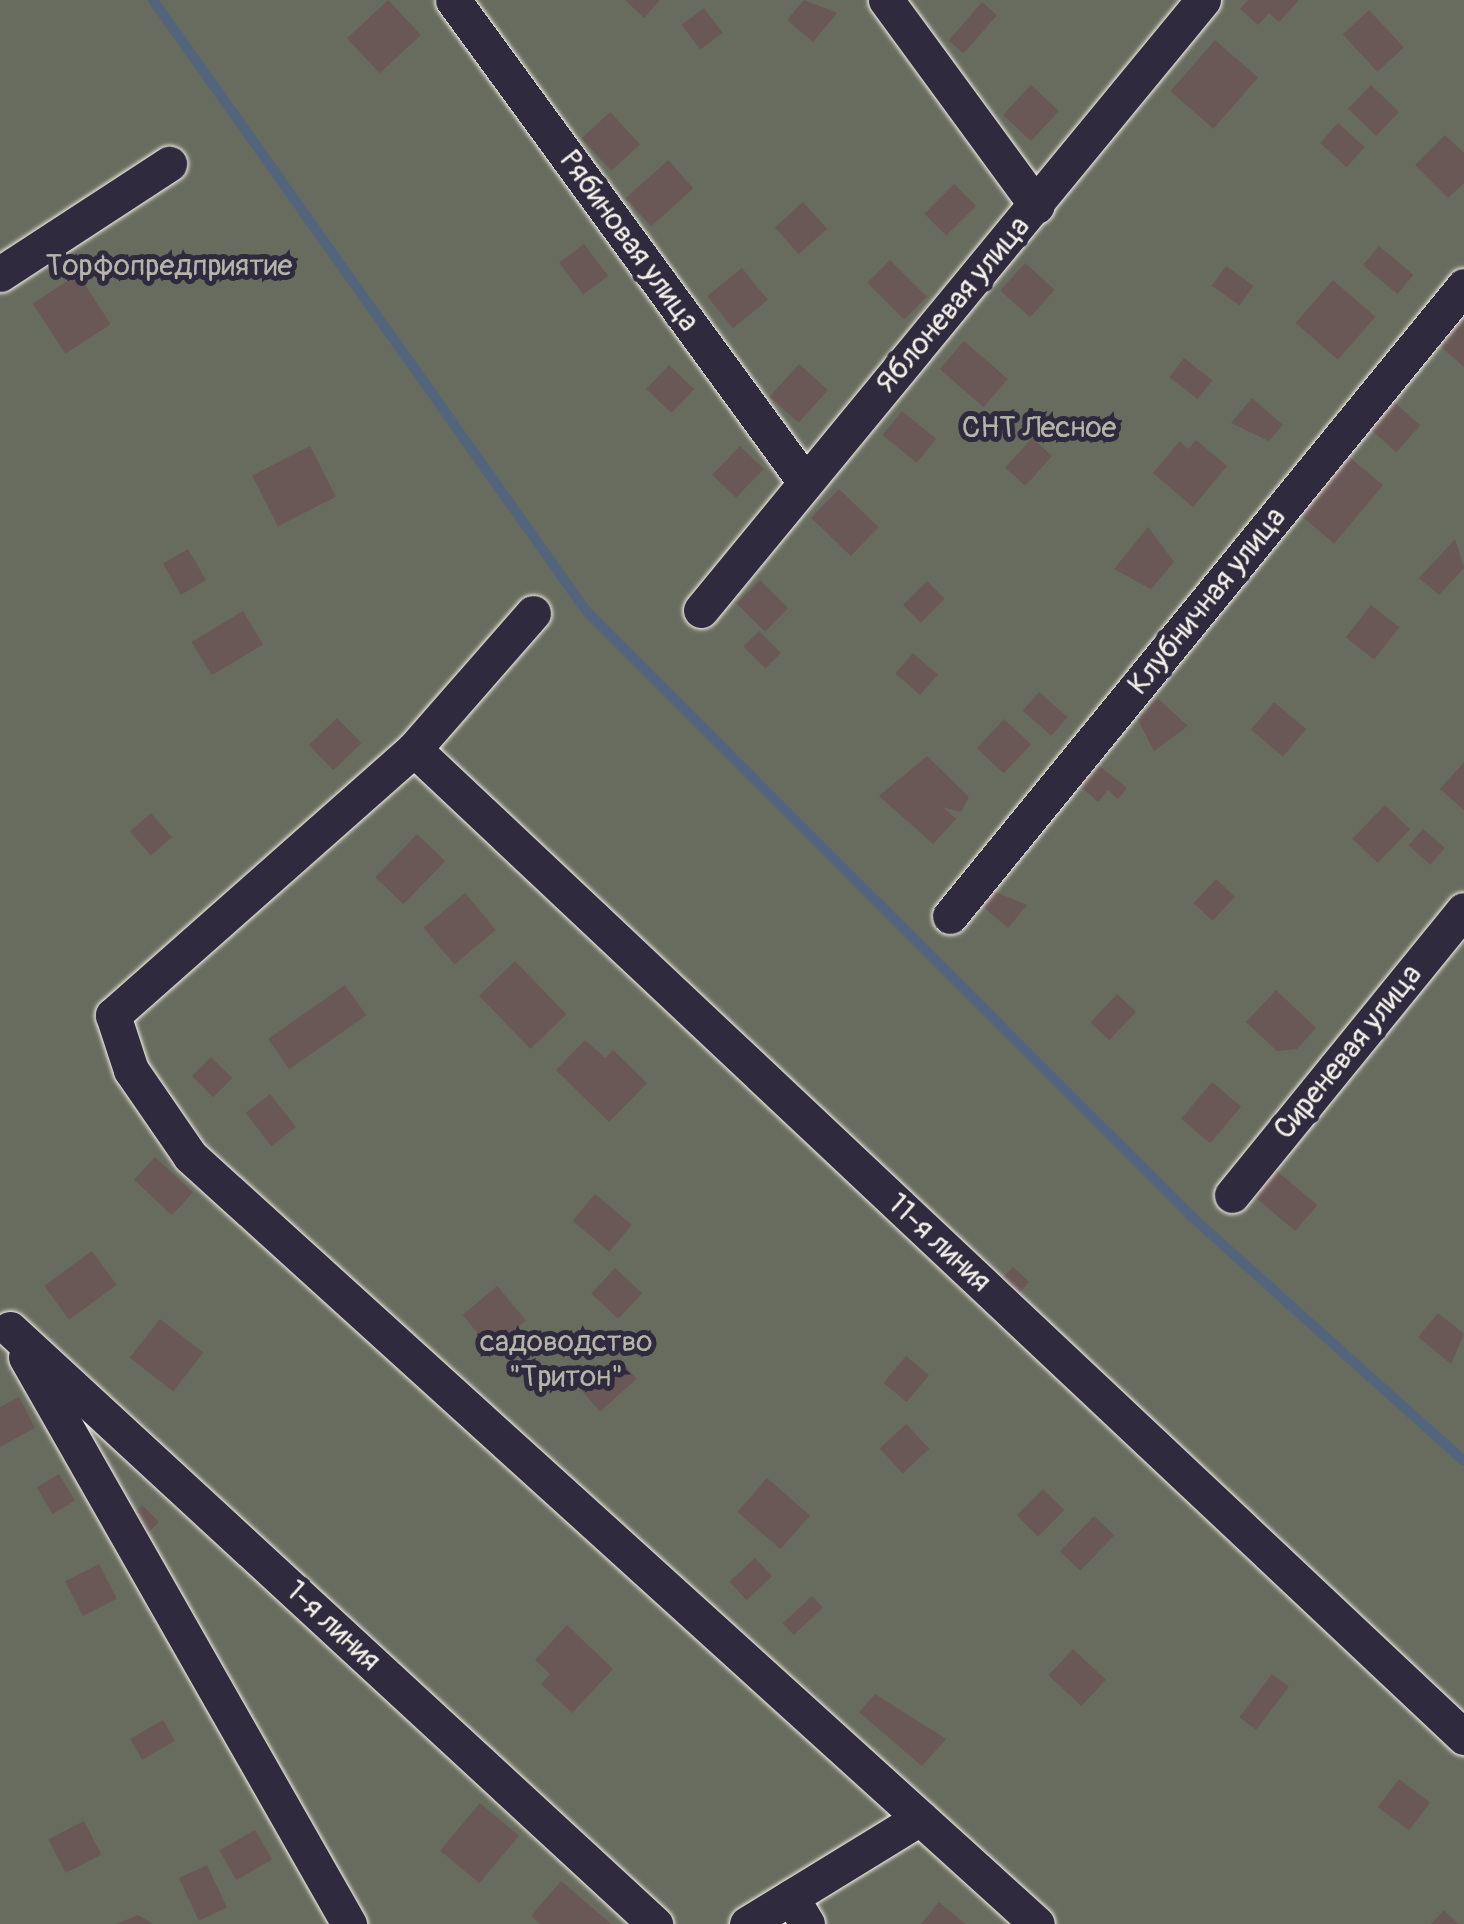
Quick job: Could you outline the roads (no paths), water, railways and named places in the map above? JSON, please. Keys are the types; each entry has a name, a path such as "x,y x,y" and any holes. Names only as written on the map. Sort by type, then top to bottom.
{"street":[{"name":"Рябиновая улица","path":"453,0 805,482"},
{"path":"886,0 1037,206"},
{"name":"Яблоневая улица","path":"701,610 1203,0"},
{"path":"4,262 169,164"},
{"name":"Клубничная улица","path":"950,916 1464,286"},
{"path":"533,613 414,749 113,1014 132,1070 190,1156 1037,1924"},
{"name":"11-я линия","path":"414,749 1464,1737"},
{"name":"Сиреневая улица","path":"1232,1194 1464,910"},
{"path":"5,1321 349,1924"},
{"name":"1-я линия","path":"5,1321 655,1924"},
{"path":"747,1924 799,1910 920,1818"}],"waterway":[{"path":"153,0 587,612 1192,1217 1464,1461"}],"park label":[{"name":"Торфопредприятие","path":"169,266"},
{"name":"СНТ Лесное","path":"1039,428"},
{"name":"садоводство \"Тритон\"","path":"566,1359"}]}
